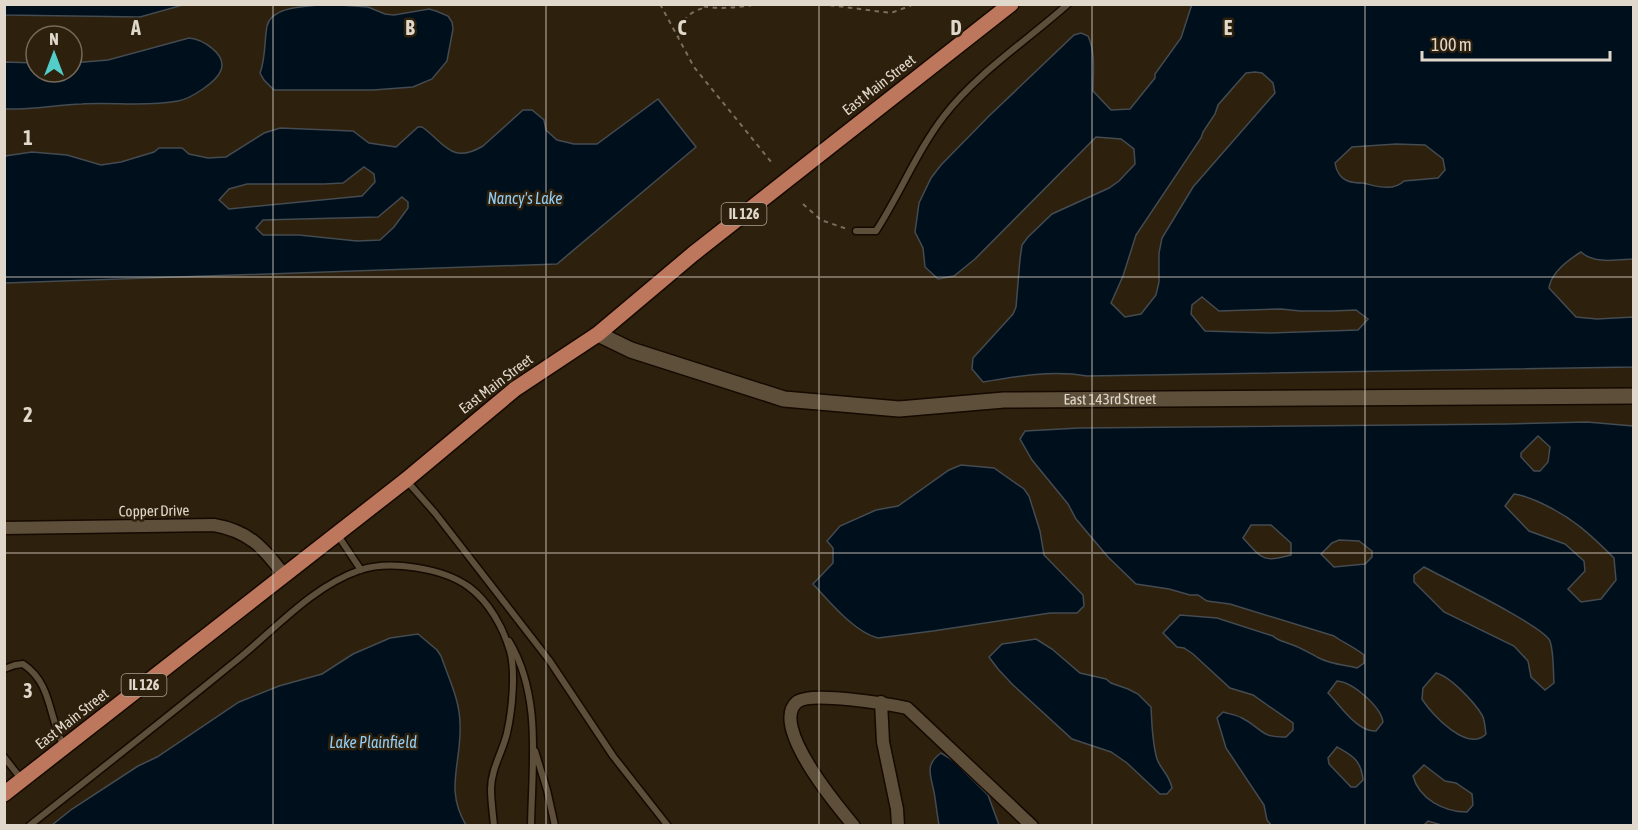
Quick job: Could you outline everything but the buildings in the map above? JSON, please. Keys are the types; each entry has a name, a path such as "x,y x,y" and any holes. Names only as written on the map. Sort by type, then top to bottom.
{"main road":[{"name":"East Main Street","path":"4,794 406,480 515,389 598,334 693,254 1011,4"}],"street":[{"name":"East 143rd Street","path":"598,334 631,350 784,399 899,409 1004,400 1634,396"},
{"name":"Copper Drive","path":"4,528 214,525 240,532 253,541 268,554 284,575"},
{"path":"854,825 827,795 794,739 791,718 793,707 799,701 812,698 881,702 907,708 1032,825"},
{"path":"881,702 883,742 897,809 898,825"}],"lane":[{"path":"856,231 876,231 931,134 946,114 970,88 1068,4"},
{"path":"406,480 435,513 549,660 613,756 668,825"},
{"path":"337,534 361,570"},
{"path":"29,825 234,663 320,590 361,570 396,566 420,568 443,574 469,586 487,605 515,651 525,675 532,712 531,825"},
{"path":"494,825 491,788 507,733 513,682 511,654 503,631"},
{"path":"4,669 23,664 37,676 46,689 56,729 65,747"},
{"path":"533,744 555,825"},
{"path":"4,757 23,780"}],"path":[{"path":"660,4 694,67 772,163"},
{"path":"695,4 704,8"},
{"path":"678,38 690,12 704,8 740,8 761,4"},
{"path":"821,4 891,13 915,4"},
{"path":"803,204 821,220 837,227 856,231"}],"water":[{"path":"5,4 183,5 140,17 5,15"},
{"path":"326,4 368,7 394,15 429,9 448,16 453,29 447,61 432,79 413,87 373,90 274,90 260,73 270,19 292,8"},
{"path":"1192,4 1633,5 1633,259 1599,260 1581,252 1557,272 1549,288 1576,317 1597,319 1633,317 1633,367 1087,376 1048,374 983,382 972,369 973,358 1013,314 1016,307 1022,245 1052,214 1109,188 1119,181 1135,164 1134,149 1121,139 1096,137 975,259 954,276 938,279 925,267 923,248 915,232 919,203 931,178 989,116 1074,35 1081,33 1088,36 1093,56 1093,91 1111,110 1130,109 1155,78 1155,74 1181,38","holes":["1246,73 1262,73 1273,83 1275,93 1193,187 1162,238 1156,295 1141,314 1125,317 1111,303 1123,276 1136,235 1201,138 1218,105","1425,145 1443,159 1445,170 1438,178 1404,181 1390,187 1350,182 1337,171 1335,163 1352,147","1202,297 1219,311 1356,310 1368,319 1358,330 1269,333 1205,331 1191,314 1192,305"]},
{"path":"189,38 212,48 222,64 214,80 183,100 154,104 94,104 5,109 5,62 24,63 24,84 84,84 84,62 108,60"},
{"name":"Nancy's Lake","path":"658,99 696,147 557,264 5,283 5,156 32,152 67,155 101,165 121,162 154,152 159,148 182,148 189,154 208,158 226,157 264,133 280,128 353,131 369,143 396,147 418,127 422,127 449,150 463,153 483,146 523,110 532,110 544,120 546,130 557,140 574,144 597,144","holes":["364,167 374,174 375,182 362,196 229,209 219,200 229,189 247,184 343,183","402,197 408,202 408,208 394,227 380,240 357,241 299,235 263,235 256,228 263,220 378,217"]},
{"path":"1587,422 1633,426 1633,825 1445,826 1428,821 1423,826 1271,825 1267,820 1264,805 1226,748 1217,718 1223,712 1235,715 1266,734 1277,737 1286,737 1293,730 1293,723 1253,695 1230,688 1193,654 1184,648 1177,647 1163,633 1180,615 1217,618 1273,636 1333,663 1357,668 1364,663 1364,655 1334,636 1230,604 1207,601 1198,595 1136,584 1108,557 1076,519 1068,504 1032,460 1020,439 1025,431 1079,428","holes":["1538,436 1550,447 1548,462 1540,471 1534,471 1521,457 1521,453","1514,494 1528,497 1552,509 1589,534 1614,558 1616,580 1601,599 1581,602 1568,589 1585,571 1584,561 1565,544 1529,531 1505,506","1251,525 1271,525 1291,543 1291,555 1274,559 1259,555 1243,538","1339,540 1359,541 1372,551 1372,557 1365,564 1334,567 1321,554 1332,543","1424,567 1513,614 1544,634 1550,641 1554,683 1545,690 1531,677 1528,661 1514,646 1444,612 1414,582 1414,575","1436,673 1442,675 1462,691 1479,710 1484,719 1486,734 1478,739 1460,735 1442,722 1422,699 1423,688","1337,681 1351,686 1365,696 1377,709 1383,722 1376,731 1369,730 1350,717 1328,693","1337,747 1352,756 1360,768 1363,780 1356,787 1351,787 1329,764 1328,758","1424,765 1445,781 1456,783 1472,794 1473,805 1467,812 1450,810 1434,803 1421,791 1413,776"]},
{"path":"961,465 994,468 1024,489 1029,496 1040,531 1044,555 1083,595 1084,606 1077,613 1050,613 878,638 860,630 843,616 813,584 833,563 833,548 827,541 840,526 876,510 898,506 949,470"},
{"name":"Lake Plainfield","path":"418,634 441,656 456,698 460,715 460,738 455,788 456,800 466,825 52,825 72,809 138,766 157,757 239,702 279,686 322,674 353,654 390,638"},
{"path":"1036,639 1052,649 1080,673 1106,679 1128,689 1138,694 1151,707 1157,759 1172,788 1167,794 1160,794 1127,763 1111,752 1072,739 1012,684 989,657 1002,644"},
{"path":"941,753 954,761 988,795 999,825 939,825 930,771 932,762"}]}
